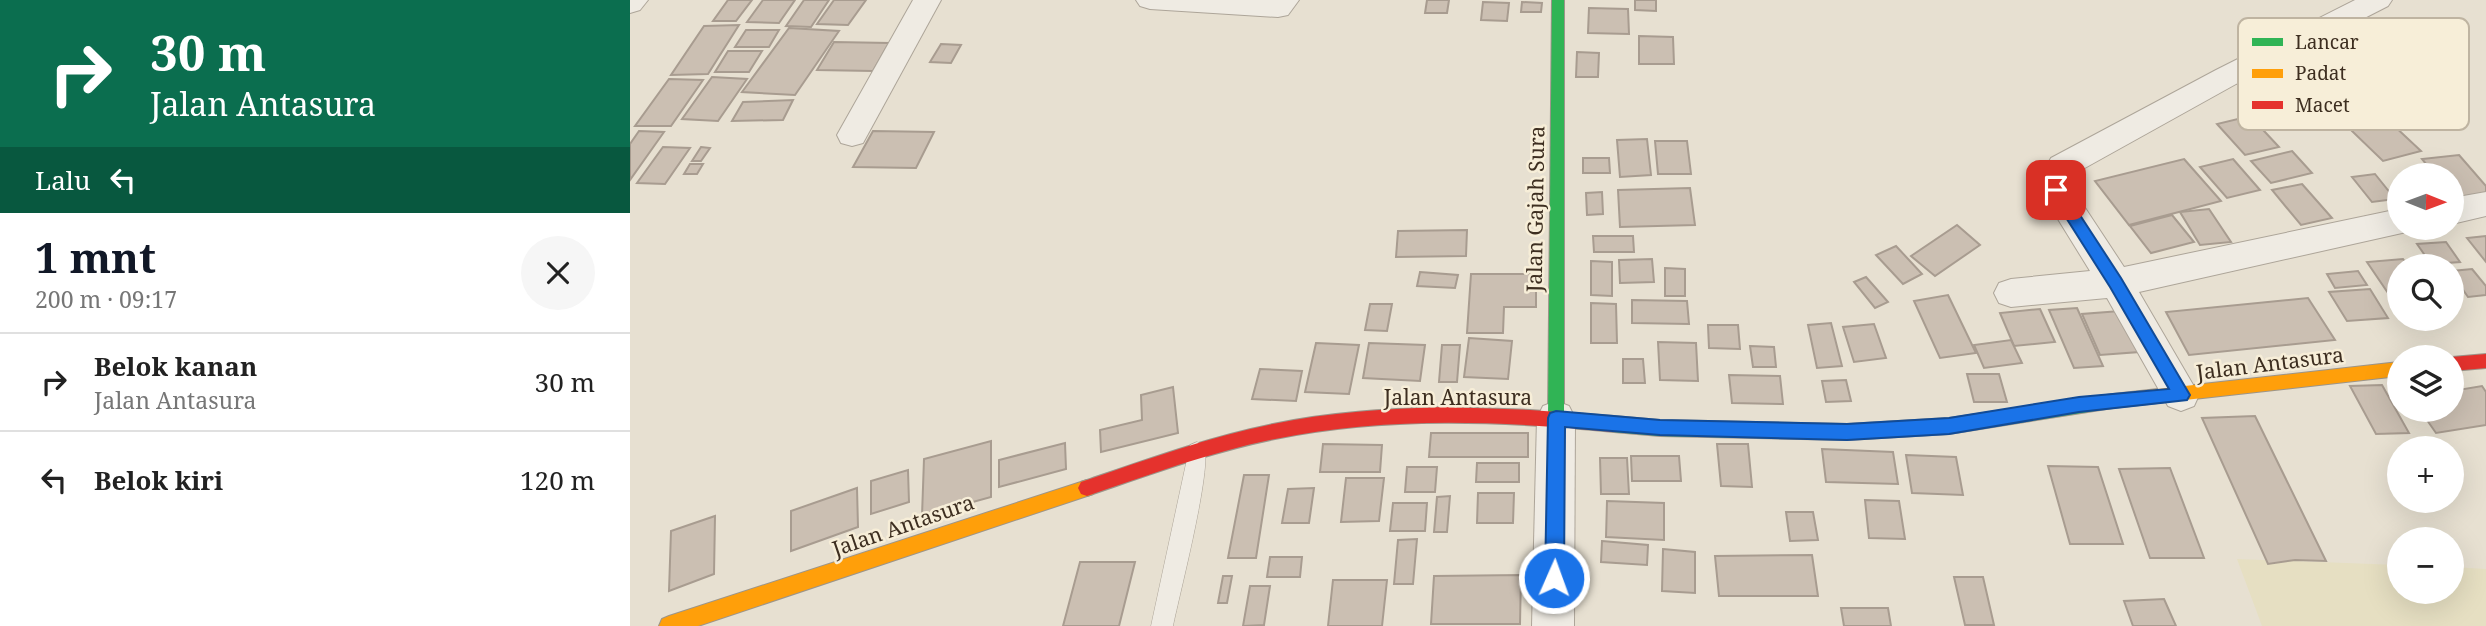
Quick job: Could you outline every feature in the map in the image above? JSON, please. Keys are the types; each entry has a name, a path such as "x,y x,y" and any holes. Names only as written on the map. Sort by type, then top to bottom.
{"main road":[{"name":"Jalan Gajah Sura","path":"1556,418 1558,0"},
{"path":"2464,363 2486,361"},
{"name":"Jalan Antasura","path":"678,625 1197,451 1273,431 1324,422 1402,415 1556,418 1660,428 1847,432 1949,426 2079,405 2387,370"}],"street":[{"path":"630,4 634,0"},
{"path":"852,135 927,0"},
{"path":"1150,0 1278,8 1285,0"},
{"path":"2342,18 2378,0"},
{"path":"2181,395 2116,283 2056,190 2056,178 2063,166 2238,71"},
{"path":"2464,209 2486,204"},
{"path":"2011,293 2116,283 2387,225"},
{"path":"1553,626 1556,418"}],"lane":[{"path":"1162,626 1194,477 1197,451"}],"shaded area":[{"path":"2237,559 2387,565 2387,604 2464,604 2464,568 2486,569 2486,626 2262,626"}],"building":[{"path":"728,0 752,0 736,21 713,21"},
{"path":"763,0 795,0 779,23 747,22"},
{"path":"804,0 829,0 811,27 786,26"},
{"path":"834,0 866,0 848,25 817,24"},
{"path":"1427,0 1449,0 1447,13 1425,13"},
{"path":"1635,0 1656,0 1656,11 1635,10"},
{"path":"1483,2 1509,3 1507,21 1481,20"},
{"path":"1522,2 1542,3 1541,12 1521,12"},
{"path":"1589,8 1628,9 1629,34 1588,33"},
{"path":"739,25 708,74 671,75 704,26"},
{"path":"789,28 839,31 795,95 742,92"},
{"path":"746,30 779,30 769,47 735,47"},
{"path":"1639,36 1673,37 1674,64 1639,64"},
{"path":"834,42 889,43 873,71 817,70"},
{"path":"941,44 961,45 951,63 930,62"},
{"path":"728,51 762,51 749,72 715,72"},
{"path":"1577,52 1599,53 1598,77 1576,77"},
{"path":"712,77 747,79 718,121 682,119"},
{"path":"669,79 703,80 671,126 635,126"},
{"path":"793,100 783,120 732,121 743,102"},
{"path":"2238,119 2238,130 2263,130 2279,147 2245,155 2217,124"},
{"path":"2351,130 2399,130 2421,151 2383,161"},
{"path":"639,131 664,132 630,180 630,144"},
{"path":"873,131 934,132 916,168 853,167"},
{"path":"1647,139 1651,175 1620,177 1617,140"},
{"path":"1655,141 1687,141 1691,174 1658,174"},
{"path":"663,147 690,148 665,184 637,183"},
{"path":"701,147 710,148 701,161 692,161"},
{"path":"2292,151 2312,173 2271,183 2251,161"},
{"path":"2459,155 2486,186 2486,200 2464,202 2464,163 2425,163 2422,159"},
{"path":"1583,158 1609,158 1610,173 1583,173"},
{"path":"2184,159 2221,201 2129,225 2095,181"},
{"path":"2233,159 2260,190 2227,198 2200,167"},
{"path":"690,164 703,164 697,174 684,174"},
{"path":"2375,174 2387,189 2387,200 2372,202 2352,177"},
{"path":"2302,184 2332,218 2301,225 2272,190"},
{"path":"1690,188 1695,225 1620,227 1618,190"},
{"path":"1602,192 1603,214 1587,215 1586,193"},
{"path":"2209,209 2231,242 2200,245 2180,212"},
{"path":"2172,215 2194,242 2151,253 2130,226"},
{"path":"1957,225 1980,245 1935,276 1911,256"},
{"path":"1467,230 1466,256 1396,257 1398,231"},
{"path":"1593,236 1633,236 1634,252 1594,252"},
{"path":"2486,236 2486,262 2467,238"},
{"path":"2446,242 2454,254 2424,254 2417,244"},
{"path":"1896,246 1922,274 1903,284 1876,255"},
{"path":"1652,259 1654,282 1620,283 1619,260"},
{"path":"2387,260 2387,292 2367,262"},
{"path":"1591,261 1612,262 1612,296 1591,295"},
{"path":"1665,268 1685,269 1685,296 1665,296"},
{"path":"2472,269 2486,286 2486,295 2468,297 2464,291 2464,270"},
{"path":"2358,271 2367,285 2335,288 2327,274"},
{"path":"1420,272 1458,275 1455,288 1417,286"},
{"path":"1471,274 1536,274 1536,307 1504,307 1503,333 1467,333"},
{"path":"1866,277 1888,302 1875,308 1854,282"},
{"path":"2370,289 2387,318 2347,321 2329,292"},
{"path":"1948,295 1976,353 1940,358 1914,301"},
{"path":"2308,298 2335,340 2189,355 2166,312"},
{"path":"1632,300 1687,301 1689,324 1632,323"},
{"path":"1591,303 1616,304 1617,343 1591,343"},
{"path":"1370,304 1392,304 1387,331 1365,330"},
{"path":"2077,308 2103,366 2074,368 2049,310"},
{"path":"2040,309 2055,342 2014,346 2000,313"},
{"path":"2120,311 2139,352 2100,355 2082,314"},
{"path":"1831,323 1842,366 1817,368 1808,325"},
{"path":"1874,324 1886,358 1854,362 1843,327"},
{"path":"1708,325 1738,325 1740,349 1709,348"},
{"path":"1469,338 1512,341 1508,379 1464,377"},
{"path":"2011,340 2022,363 1984,368 1974,345"},
{"path":"1658,342 1696,343 1698,381 1660,380"},
{"path":"1316,343 1359,345 1349,394 1305,392"},
{"path":"1369,343 1425,345 1420,381 1363,378"},
{"path":"1442,345 1460,345 1457,382 1439,382"},
{"path":"1750,346 1774,347 1776,367 1753,367"},
{"path":"1623,359 1643,359 1645,383 1623,383"},
{"path":"1260,369 1302,371 1296,401 1252,399"},
{"path":"1967,374 1999,374 2007,402 1974,402"},
{"path":"1729,375 1780,376 1783,404 1732,403"},
{"path":"1846,380 1851,401 1826,402 1822,381"},
{"path":"2382,385 2387,394 2387,422 2403,422 2409,433 2376,434 2350,386"},
{"path":"2482,386 2486,392 2486,425 2436,433 2428,422 2464,422 2464,389"},
{"path":"1173,387 1178,433 1101,452 1100,430 1142,420 1141,395"},
{"path":"2255,416 2326,561 2295,560 2268,564 2202,418"},
{"path":"1431,433 1528,433 1528,457 1429,457"},
{"path":"991,441 991,497 922,516 924,459"},
{"path":"1065,443 1066,469 999,487 999,460"},
{"path":"1323,444 1382,445 1380,472 1320,472"},
{"path":"1717,444 1748,444 1752,487 1721,486"},
{"path":"1822,449 1893,452 1898,484 1826,482"},
{"path":"1906,455 1956,457 1963,495 1912,493"},
{"path":"1631,456 1679,456 1681,481 1632,481"},
{"path":"1600,458 1627,458 1629,494 1601,494"},
{"path":"1477,463 1519,463 1519,482 1476,482"},
{"path":"2048,466 2098,467 2123,544 2070,544"},
{"path":"1407,467 1437,467 1435,492 1405,492"},
{"path":"2170,468 2204,558 2150,558 2119,469"},
{"path":"908,470 909,502 871,514 871,481"},
{"path":"1244,475 1269,475 1256,558 1228,558"},
{"path":"1346,478 1384,478 1379,521 1341,522"},
{"path":"857,488 858,527 791,551 791,511"},
{"path":"1314,488 1309,523 1282,523 1288,489"},
{"path":"1478,493 1514,493 1513,523 1477,523"},
{"path":"1450,496 1447,532 1434,532 1437,497"},
{"path":"1865,500 1899,501 1905,539 1869,538"},
{"path":"1607,501 1664,503 1664,540 1606,537"},
{"path":"1393,503 1427,503 1425,531 1390,531"},
{"path":"1786,512 1813,512 1818,540 1790,541"},
{"path":"715,516 714,574 669,591 671,531"},
{"path":"1417,539 1413,584 1394,584 1398,540"},
{"path":"1602,541 1648,545 1647,565 1601,562"},
{"path":"1663,549 1695,552 1695,593 1662,591"},
{"path":"1812,555 1818,596 1719,596 1715,556"},
{"path":"1270,557 1302,557 1300,577 1267,577"},
{"path":"1080,562 1135,562 1119,626 1063,626"},
{"path":"1521,575 1520,624 1431,624 1434,576"},
{"path":"1223,576 1232,576 1227,603 1218,603"},
{"path":"1954,577 1983,577 1994,625 1965,625"},
{"path":"1333,580 1387,580 1382,626 1328,626"},
{"path":"1250,586 1270,586 1264,625 1243,626"},
{"path":"2164,599 2176,626 2133,626 2124,601"},
{"path":"1841,608 1888,608 1891,626 1844,626"}],"traffic: fast":[{"path":"1556,418 1558,0"},
{"path":"1614,424 1660,428 1847,432 1949,426 2113,401"}],"traffic: slow":[{"path":"2113,401 2387,370"},
{"path":"669,626 1087,488"}],"traffic: jam":[{"path":"2464,363 2486,361"},
{"path":"1087,488 1227,442 1317,424 1444,415 1530,417 1614,424"}],"route":[{"path":"1554,578 1556,418 1660,428 1847,432 1949,426 2079,405 2181,395 2116,283 2056,190"}]}
